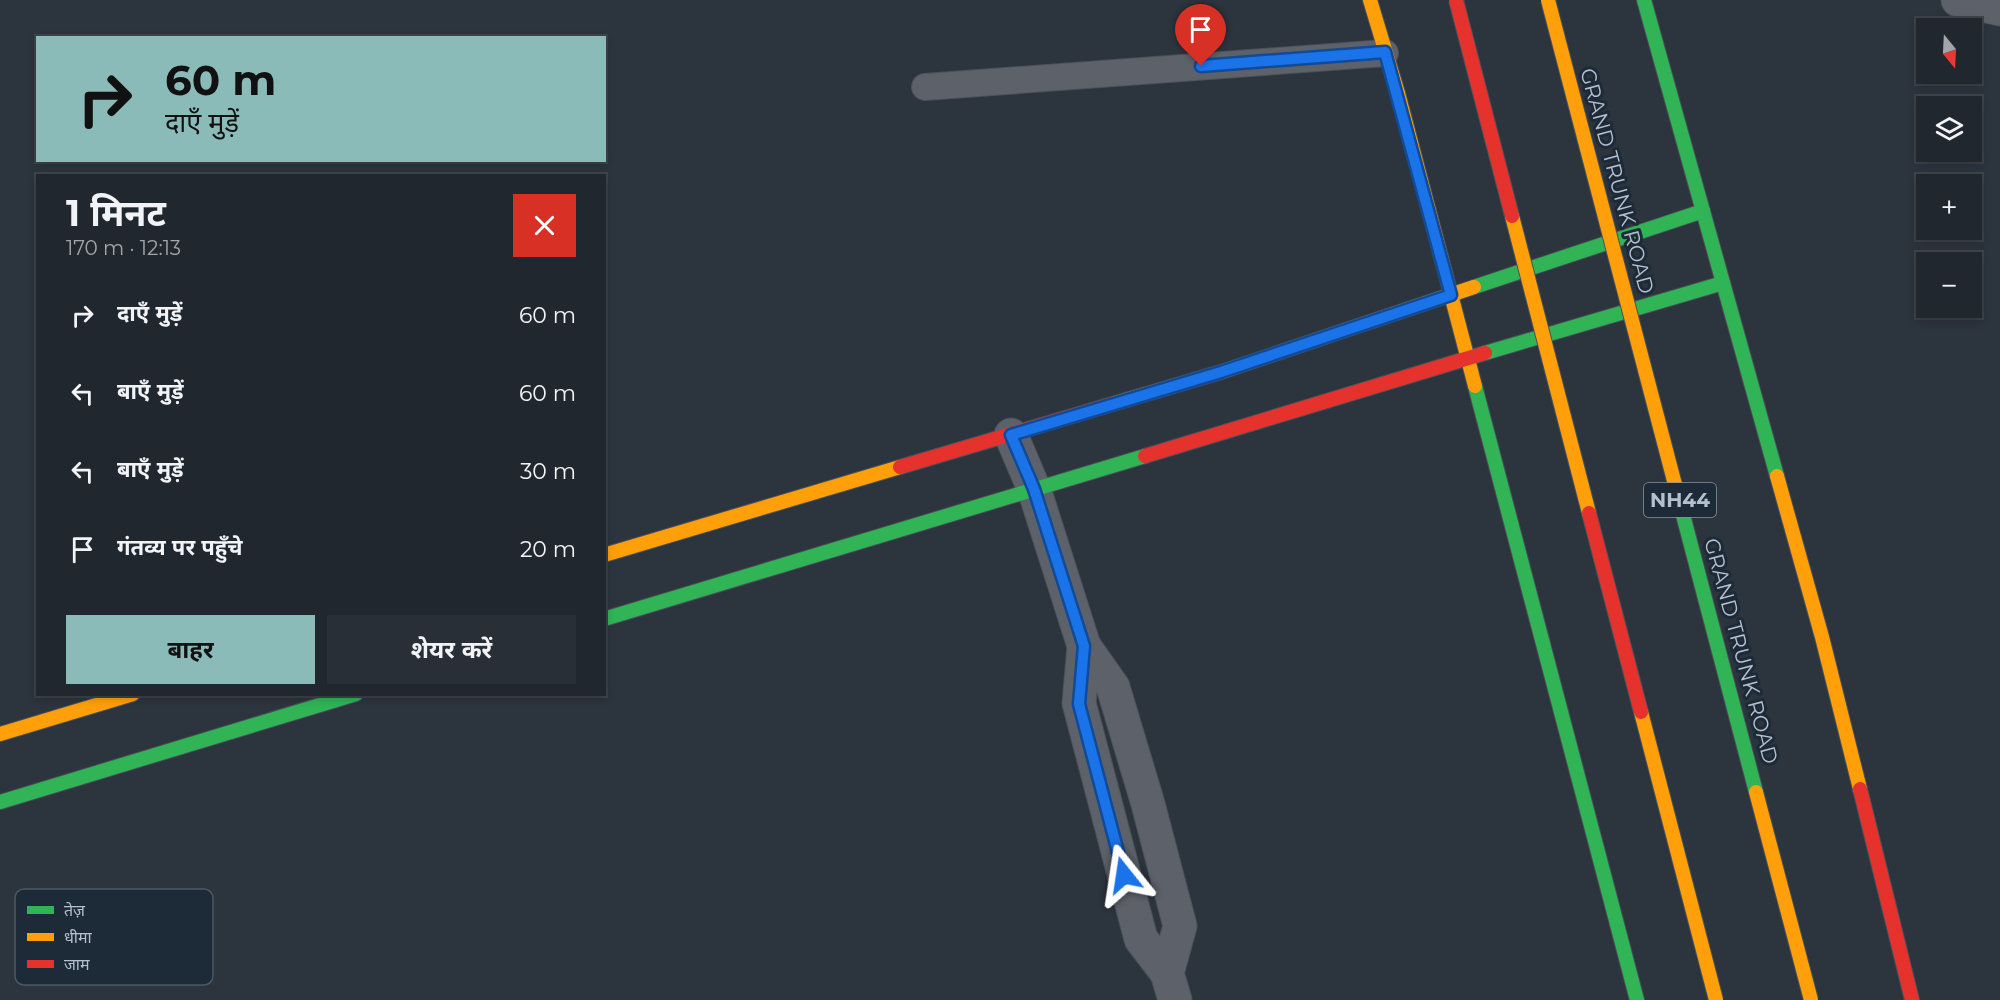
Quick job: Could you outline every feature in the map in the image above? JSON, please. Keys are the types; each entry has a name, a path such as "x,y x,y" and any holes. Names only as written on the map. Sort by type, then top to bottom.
{"main road":[{"path":"1370,0 1468,358 1637,1000"},
{"path":"1456,0 1716,1000"},
{"name":"GRAND TRUNK ROAD","path":"1548,0 1811,1000"},
{"path":"1644,0 1822,637 1912,1000"},
{"path":"606,554 1221,372 1703,212"},
{"path":"606,618 1723,283"},
{"path":"0,734 126,696"},
{"path":"0,802 349,696"}],"street":[{"path":"1958,0 2000,9"},
{"path":"1011,435 1034,489 1084,646 1079,704 1141,939 1171,987"}],"lane":[{"path":"925,87 1385,52"}],"traffic: fast":[{"path":"1644,0 1777,476"},
{"path":"1474,287 1703,211"},
{"path":"1485,353 1723,283"},
{"path":"1475,386 1637,1000"},
{"path":"606,618 1145,456"},
{"path":"1678,496 1756,792"},
{"path":"0,802 349,696"}],"traffic: slow":[{"path":"1370,0 1398,93 1475,386"},
{"path":"1548,0 1678,496"},
{"path":"1512,216 1589,513"},
{"path":"1116,403 1221,372 1474,287"},
{"path":"606,554 900,467"},
{"path":"1777,476 1822,637 1860,789"},
{"path":"0,734 126,696"},
{"path":"1641,712 1716,1000"},
{"path":"1756,792 1811,1000"}],"traffic: jam":[{"path":"1456,0 1512,216"},
{"path":"1145,456 1485,353"},
{"path":"900,467 1116,403"},
{"path":"1589,513 1641,712"},
{"path":"1860,789 1912,1000"}],"route":[{"path":"1124,875 1079,704 1084,646 1034,489 1011,435 1221,372 1451,295 1385,52 1201,66"}]}
